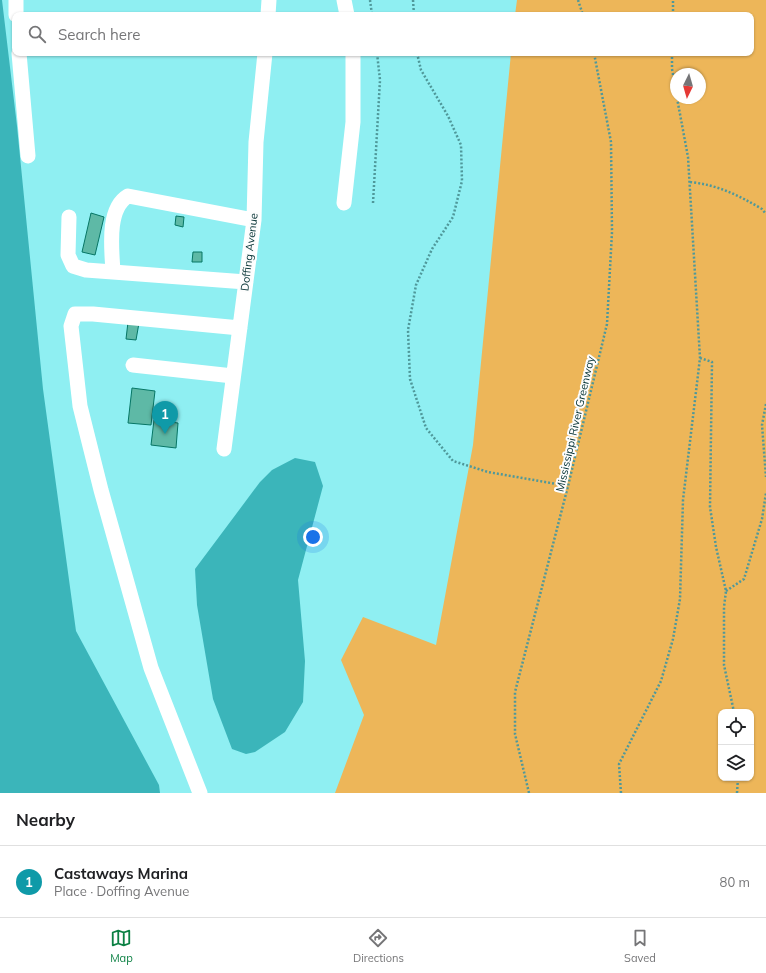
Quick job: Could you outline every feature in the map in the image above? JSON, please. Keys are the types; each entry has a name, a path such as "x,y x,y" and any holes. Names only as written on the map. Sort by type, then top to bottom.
{"street":[{"path":"16,0 16,12"},
{"path":"268,12 270,0"},
{"path":"344,0 346,12"},
{"path":"19,56 28,156"},
{"name":"Doffing Avenue","path":"224,449 254,220 256,142 265,56"},
{"path":"344,203 353,122 353,56"},
{"path":"113,272 112,229 116,213 122,200 128,196 254,220"},
{"path":"68,217 68,255 73,266 86,270 246,282"},
{"path":"200,793 151,668 101,490 80,406 71,326 75,314 93,314 240,328"},
{"path":"133,365 234,376"}],"path":[{"path":"370,0 372,12"},
{"path":"412,0 414,12"},
{"path":"578,0 583,12"},
{"path":"673,0 673,12"},
{"path":"373,203 380,80 377,56"},
{"path":"418,56 421,70 448,116 461,145 462,181 452,216 432,249 416,285 408,330 410,379 426,428 453,460 488,472 568,486"},
{"name":"Mississippi River Greenway","path":"528,793 515,734 515,692 568,486 607,324 612,232 611,142 595,56"},
{"path":"672,56 672,68"},
{"path":"621,793 619,764 661,681 679,605 683,500 700,358 688,157 678,104"},
{"path":"690,182 709,184 731,191 762,209 766,214"},
{"path":"700,358 712,362 710,507 716,547 726,591 724,607 724,665 733,709"},
{"path":"766,404 762,425 766,477"},
{"path":"726,591 744,579 762,519 766,493"},
{"path":"737,793 738,781"}],"shaded area":[{"path":"517,0 766,0 766,793 335,793 364,715 341,660 363,617 436,645 473,445 511,56 754,56 754,12 515,12"}],"water":[{"path":"0,0 2,0 17,126 43,389 76,631 159,785 160,793 0,793"},
{"path":"295,458 315,462 323,486 298,580 305,661 303,702 285,732 255,752 246,754 232,749 213,699 197,605 195,569 260,482 272,470"}],"building":[{"path":"91,213 104,217 95,255 82,252"},
{"path":"176,216 184,217 183,227 175,225"},
{"path":"193,252 202,252 202,262 192,262"},
{"path":"128,322 139,323 136,340 126,339"},
{"path":"132,388 155,391 151,425 128,423"},
{"path":"154,420 178,423 176,448 151,445"}],"place":[{"name":"Castaways Marina","path":"165,434"}]}
